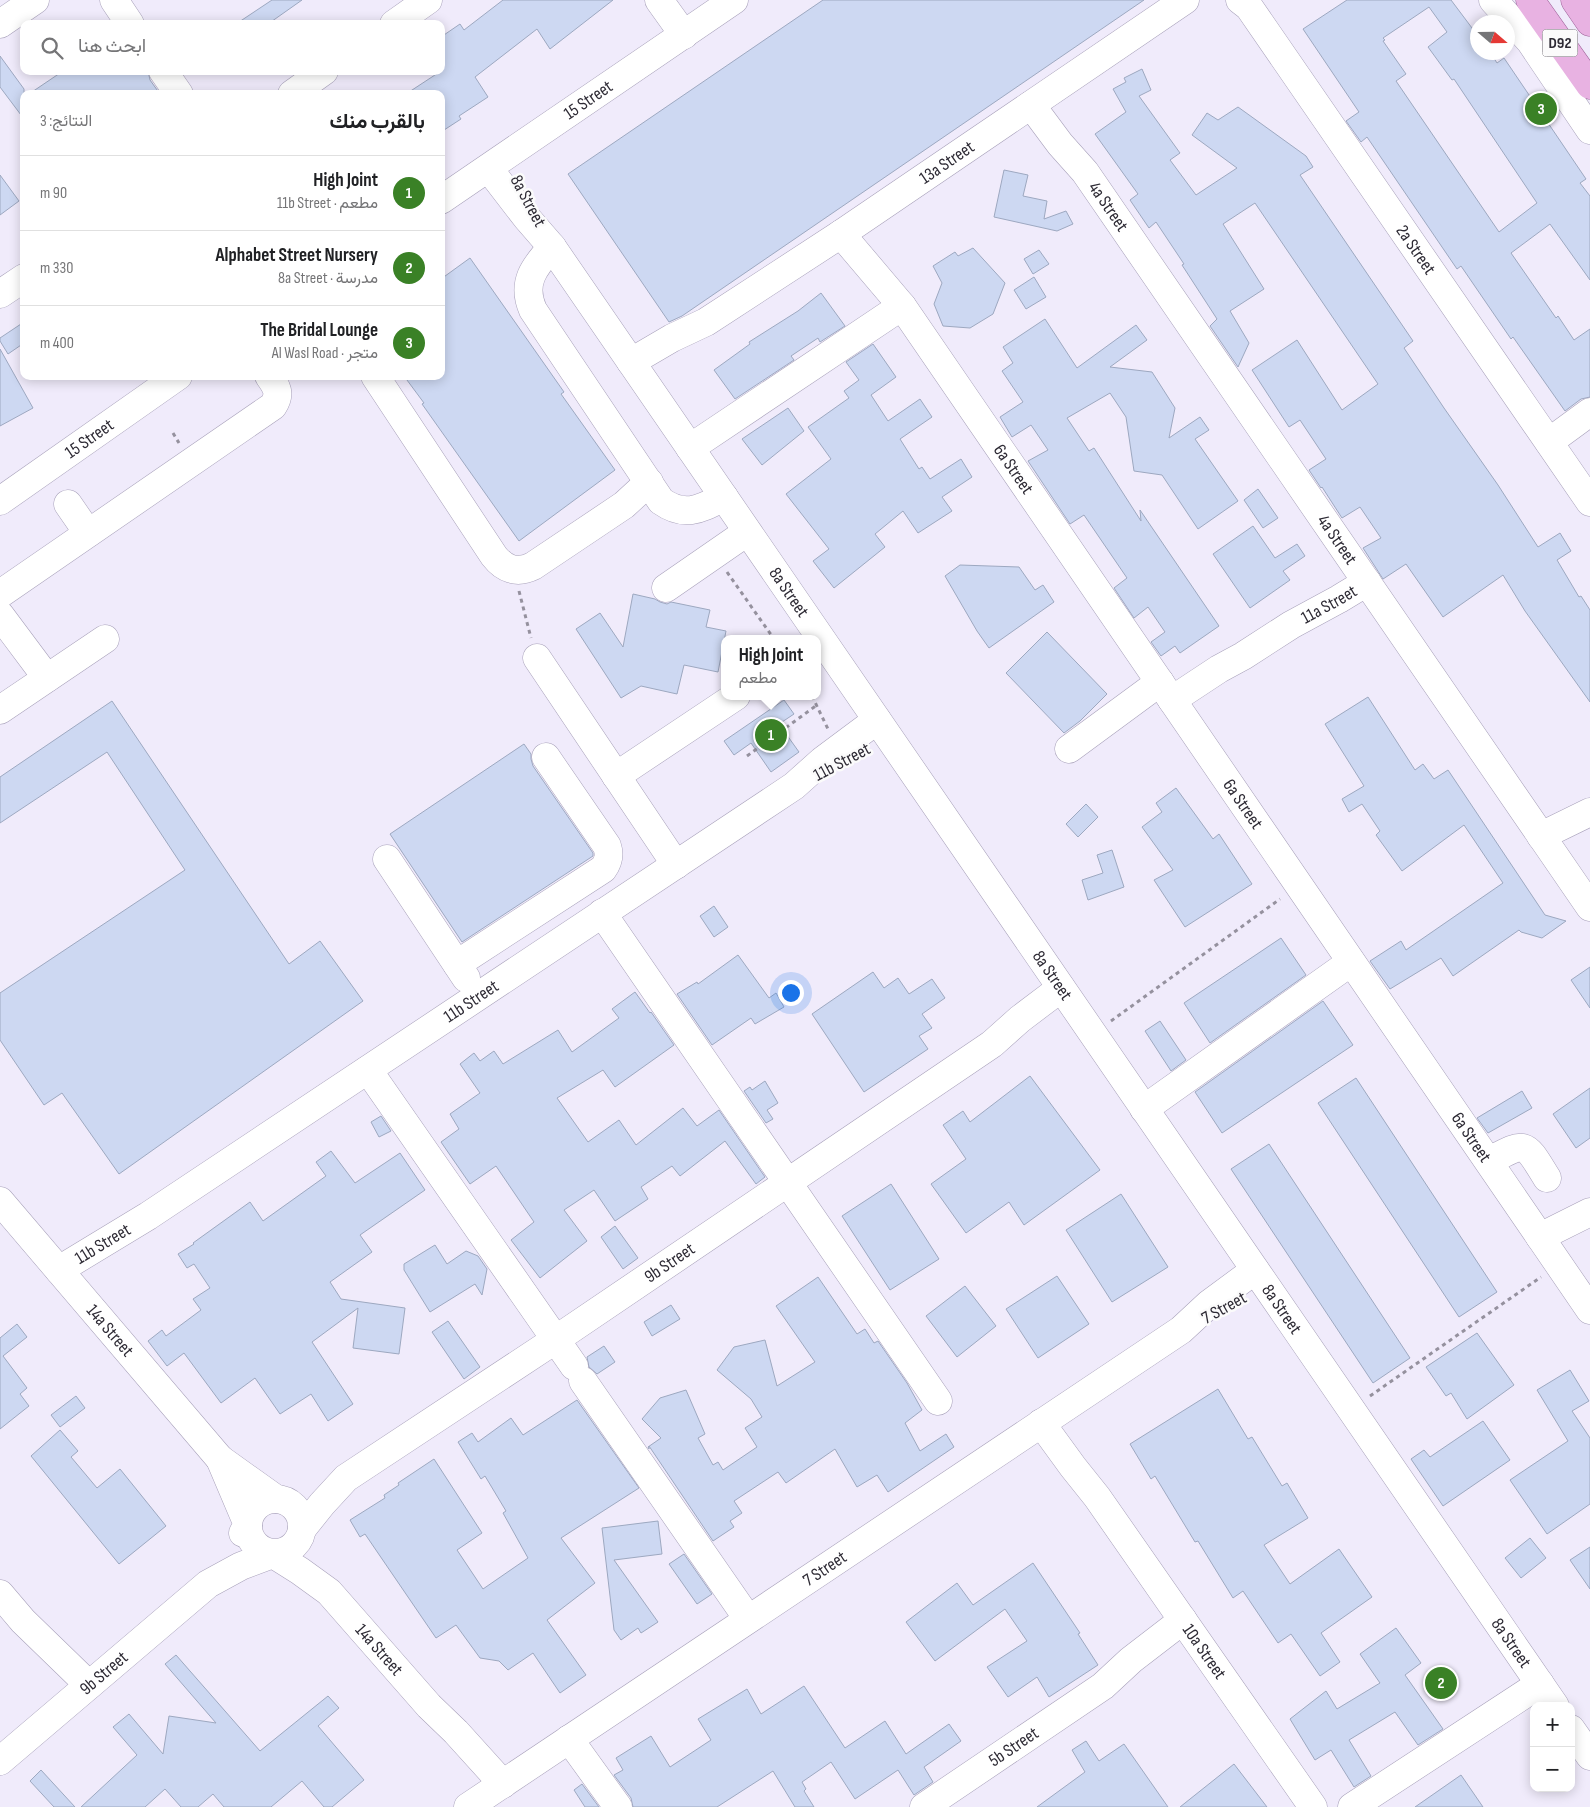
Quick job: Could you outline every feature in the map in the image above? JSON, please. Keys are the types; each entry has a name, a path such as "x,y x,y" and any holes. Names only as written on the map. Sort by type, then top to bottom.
{"main road":[{"name":"D92","path":"1530,0 1590,85"},
{"name":"D92","path":"1575,0 1590,22"}],"street":[{"path":"0,24 35,0"},
{"path":"114,0 127,20"},
{"path":"400,20 428,0"},
{"path":"659,0 684,35"},
{"name":"15 Street","path":"445,197 734,0"},
{"name":"13a Street","path":"636,369 678,347 706,322 1038,101 1185,0"},
{"name":"2a Street","path":"1240,0 1249,7 1590,502"},
{"path":"1494,0 1530,41 1590,130"},
{"path":"166,75 176,90"},
{"path":"298,90 318,75"},
{"name":"4a Street","path":"1038,101 1060,144 1085,172 1590,907"},
{"name":"8a Street","path":"497,163 536,211 551,246 748,532 815,635"},
{"name":"6a Street","path":"847,229 1590,1310"},
{"path":"551,246 537,263 531,274 528,289 533,310 661,500 675,509 690,511 724,497"},
{"path":"0,294 20,281"},
{"path":"690,448 898,302"},
{"name":"15 Street","path":"0,501 172,380"},
{"path":"0,594 273,406 276,402 278,391 272,380"},
{"path":"378,380 494,556 499,562 513,570 527,569 533,566 624,505 649,482"},
{"path":"1549,442 1590,412"},
{"path":"68,504 88,533"},
{"path":"666,588 748,532"},
{"name":"11a Street","path":"1069,749 1171,699 1243,656 1290,625 1331,604 1362,575"},
{"path":"0,615 47,678"},
{"path":"0,710 105,639"},
{"name":"8a Street","path":"821,644 883,728 1548,1695"},
{"path":"537,658 676,864"},
{"path":"616,776 730,700"},
{"name":"11b Street","path":"794,786 837,750 883,728"},
{"name":"11b Street","path":"66,1279 148,1216 676,864 794,786 844,762 883,728"},
{"path":"457,964 603,869 607,864 609,858 607,846 546,757"},
{"path":"1547,844 1590,812"},
{"path":"1547,844 1590,821"},
{"path":"387,859 478,996"},
{"path":"602,914 938,1401"},
{"path":"1144,1109 1352,962"},
{"name":"9b Street","path":"302,1530 322,1504 346,1478 555,1340 992,1044 1033,1024 1066,994"},
{"path":"368,1070 748,1619"},
{"path":"1489,1162 1514,1148 1524,1148 1532,1154 1547,1178"},
{"name":"14a Street","path":"0,1201 220,1459 277,1499"},
{"path":"1550,1251 1590,1212"},
{"path":"1550,1251 1590,1222"},
{"name":"7 Street","path":"486,1795 1181,1330 1215,1314 1260,1277"},
{"name":"10a Street","path":"1050,1417 1077,1446 1097,1497 1313,1807"},
{"name":"14a Street","path":"220,1459 248,1524"},
{"name":"9b Street","path":"277,1499 346,1478"},
{"path":"277,1499 289,1502 294,1506 301,1517 302,1530 298,1541 290,1550 273,1554 256,1547 249,1537 248,1524 251,1513 255,1508 264,1501 277,1499"},
{"name":"9b Street","path":"208,1584 248,1524"},
{"name":"14a Street","path":"302,1530 329,1592"},
{"name":"9b Street","path":"0,1761 208,1584 241,1566 273,1554"},
{"name":"14a Street","path":"273,1554 329,1592 429,1706 456,1732 486,1795"},
{"path":"0,1594 81,1692"},
{"name":"5b Street","path":"924,1807 1103,1686 1153,1661 1188,1627"},
{"path":"1352,1807 1548,1695"},
{"path":"1575,1735 1590,1756"},
{"path":"570,1739 618,1807"}],"path":[{"path":"715,554 771,635"},
{"path":"513,570 537,658"},
{"path":"814,700 837,750"},
{"path":"747,756 817,705"},
{"path":"1093,1034 1299,886"},
{"path":"1352,1410 1550,1251"}],"building":[{"path":"272,0 302,0 274,20 242,20"},
{"path":"503,0 613,0 550,49 537,29 475,77 488,97 459,116 461,119 445,129 445,90 412,90 435,75 445,75 445,34 460,24 464,30"},
{"path":"823,0 1144,0 682,316 669,322 568,174"},
{"path":"1347,0 1451,0 1470,25 1470,60 1495,60 1497,63 1505,60 1586,179 1580,183 1590,196 1590,280 1550,224 1511,253 1556,318 1558,316 1574,340 1590,329 1590,397 1581,399 1565,411 1513,337 1511,339 1461,266 1457,269 1367,137 1361,142 1346,121 1359,112 1303,29","holes":["1429,7 1447,32 1428,47 1452,80 1454,79 1537,203 1499,232 1396,81 1406,74 1383,41 1385,40 1383,38"]},
{"path":"0,56 24,89 20,90 20,114 0,87"},
{"path":"1142,69 1151,90 1139,96 1180,153 1170,160 1196,195 1237,168 1192,135 1207,113 1218,120 1238,107 1306,156 1313,167 1300,175 1413,341 1404,348 1444,408 1498,485 1538,547 1560,533 1571,551 1557,560 1579,597 1581,596 1590,610 1590,702 1525,611 1503,575 1443,617 1406,564 1383,579 1363,548 1381,538 1360,507 1342,518 1309,470 1326,459 1300,420 1289,427 1252,370 1297,340 1342,410 1378,384 1255,203 1223,224 1264,289 1230,311 1249,343 1238,367 1210,326 1217,319 1182,265 1184,264 1156,222 1149,228 1130,200 1138,194 1095,134 1126,112 1113,89 1126,82 1124,78"},
{"path":"57,75 149,75 157,90 35,90"},
{"path":"1004,170 1028,175 1023,196 1047,201 1044,219 1066,211 1073,224 1057,231 994,217"},
{"path":"0,175 19,201 0,215"},
{"path":"973,248 1005,283 993,314 970,328 943,326 934,304 942,283 933,266 955,252 958,256"},
{"path":"1039,250 1049,264 1033,274 1024,259"},
{"path":"470,258 564,392 561,394 615,470 519,541 407,380 445,380 445,276"},
{"path":"1034,277 1046,297 1026,309 1014,290"},
{"path":"821,293 845,326 820,342 818,338 791,356 794,360 735,399 714,370 750,344 749,342 798,311"},
{"path":"1045,319 1077,368 1136,325 1147,340 1110,367 1152,372 1175,408 1169,438 1200,417 1209,430 1195,439 1238,501 1198,529 1162,475 1134,471 1126,417 1110,393 1067,418 1089,451 1094,448 1141,521 1140,510 1219,626 1180,653 1175,646 1161,656 1151,642 1165,632 1148,607 1134,618 1114,588 1127,578 1084,515 1070,524 1028,461 1048,450 1031,425 1012,437 1000,417 1023,402 1002,371 1013,363 1003,347"},
{"path":"20,325 20,346 8,354 0,338"},
{"path":"873,344 896,377 871,395 888,421 920,399 932,417 900,439 919,469 922,467 930,479 961,459 972,477 942,497 952,511 918,533 903,511 875,534 885,547 834,588 813,561 829,549 786,494 831,459 808,427 849,398 844,391 859,380 846,362"},
{"path":"0,349 33,408 0,426"},
{"path":"788,408 804,431 762,465 742,439"},
{"path":"1258,489 1278,518 1263,528 1244,500"},
{"path":"1253,526 1275,558 1297,544 1305,556 1283,571 1290,580 1250,608 1213,554"},
{"path":"960,565 1019,567 1035,590 1043,585 1054,602 989,648 945,576"},
{"path":"633,594 667,604 671,602 710,610 706,627 726,631 725,635 721,635 721,657 718,672 684,665 677,694 641,686 621,698 576,629 600,613 623,647"},
{"path":"1047,632 1107,694 1080,721 1064,733 1006,673"},
{"path":"1368,697 1415,770 1423,764 1434,779 1448,770 1545,915 1566,921 1542,938 1519,930 1453,976 1441,958 1390,989 1370,961 1401,941 1406,950 1503,883 1464,825 1402,871 1376,835 1380,831 1362,804 1349,812 1342,799 1364,786 1325,724"},
{"path":"784,700 794,714 779,724 799,752 771,772 751,743 734,755 724,741"},
{"path":"112,701 289,964 320,941 363,1001 119,1174 62,1093 44,1105 0,1040 0,993 185,870 107,752 0,823 0,777"},
{"path":"524,744 531,754 533,766 593,853 593,856 462,942 390,834"},
{"path":"1176,788 1213,839 1219,834 1252,884 1185,927 1154,880 1173,870 1142,827 1162,812 1156,803"},
{"path":"1086,804 1098,817 1078,837 1066,824"},
{"path":"1112,850 1124,887 1088,900 1082,880 1103,873 1097,855"},
{"path":"714,906 728,927 714,937 700,916"},
{"path":"1281,938 1306,975 1210,1043 1184,1003"},
{"path":"738,955 769,998 776,993 784,1007 755,1024 751,1018 712,1045 677,994 697,982 698,984"},
{"path":"1590,967 1590,1008 1571,980"},
{"path":"873,972 884,988 898,978 909,994 932,979 945,998 922,1014 932,1028 919,1036 928,1049 864,1092 812,1014"},
{"path":"635,992 674,1045 615,1087 603,1070 557,1098 588,1142 619,1120 636,1145 683,1108 697,1126 719,1110 765,1177 756,1184 725,1141 680,1176 672,1166 641,1187 648,1199 615,1221 594,1190 564,1210 587,1241 540,1278 511,1240 534,1222 496,1166 470,1184 441,1142 459,1129 450,1114 480,1093 460,1064 474,1053 480,1061 494,1051 503,1064 558,1030 572,1052 619,1018 612,1009"},
{"path":"1323,1001 1353,1045 1222,1133 1195,1092"},
{"path":"1160,1021 1186,1060 1171,1071 1145,1031"},
{"path":"1030,1076 1100,1170 1024,1225 1009,1202 966,1233 931,1184 966,1159 943,1125 963,1111 970,1122"},
{"path":"1356,1078 1497,1292 1459,1317 1318,1103"},
{"path":"765,1081 778,1103 767,1110 773,1119 766,1123 744,1091 750,1087 752,1090"},
{"path":"1590,1088 1590,1138 1576,1148 1553,1114"},
{"path":"1522,1091 1532,1108 1488,1133 1477,1118"},
{"path":"381,1116 391,1131 379,1137 371,1122"},
{"path":"1269,1144 1410,1358 1373,1383 1231,1169"},
{"path":"331,1151 355,1183 400,1153 425,1190 360,1235 372,1252 330,1282 341,1299 405,1308 399,1354 353,1348 358,1308 312,1342 353,1404 328,1421 311,1394 280,1414 255,1378 221,1403 184,1353 167,1366 148,1341 162,1330 166,1336 201,1310 193,1299 210,1288 194,1264 187,1268 178,1254 250,1202 263,1221 326,1176 316,1162"},
{"path":"891,1184 939,1259 890,1290 842,1216"},
{"path":"1121,1194 1168,1267 1112,1302 1066,1230"},
{"path":"615,1226 638,1258 623,1269 601,1237"},
{"path":"435,1245 447,1264 466,1251 478,1256 487,1269 482,1295 475,1284 430,1312 404,1270 404,1264"},
{"path":"1057,1276 1089,1324 1038,1358 1006,1309"},
{"path":"818,1277 857,1334 865,1329 874,1343 878,1341 907,1383 922,1410 905,1423 920,1451 946,1434 954,1447 888,1492 877,1475 857,1487 835,1449 786,1483 778,1472 734,1501 742,1513 730,1521 734,1527 713,1541 649,1446 661,1438 642,1419 660,1398 686,1390 705,1434 698,1438 713,1465 718,1462 723,1470 757,1447 745,1428 762,1417 751,1399 717,1370 734,1347 765,1340 777,1386 815,1362 776,1306"},
{"path":"965,1286 996,1326 957,1357 926,1316"},
{"path":"671,1305 680,1319 652,1336 644,1322"},
{"path":"448,1321 480,1367 464,1379 432,1332"},
{"path":"17,1324 27,1337 3,1356 27,1388 20,1394 29,1406 0,1429 0,1338"},
{"path":"1477,1333 1514,1385 1467,1419 1451,1393 1446,1396 1426,1367"},
{"path":"604,1346 615,1362 597,1374 589,1367 587,1357"},
{"path":"1570,1370 1589,1401 1572,1411 1590,1438 1590,1504 1547,1534 1510,1480 1568,1441 1537,1390"},
{"path":"1218,1389 1248,1439 1252,1437 1282,1486 1287,1483 1308,1518 1264,1545 1290,1584 1339,1549 1372,1597 1321,1633 1340,1662 1320,1676 1291,1634 1278,1643 1243,1591 1233,1598 1198,1541 1195,1542 1155,1476 1151,1479 1130,1444"},
{"path":"76,1396 85,1408 60,1427 51,1415"},
{"path":"577,1400 639,1488 561,1538 595,1583 547,1620 586,1675 560,1693 533,1653 508,1670 499,1661 480,1658 456,1625 436,1638 365,1534 360,1537 350,1520 385,1498 384,1495 399,1485 398,1483 434,1459 482,1533 457,1550 483,1589 528,1558 503,1513 506,1511 485,1476 481,1479 458,1442 472,1433 478,1442 511,1418 523,1435"},
{"path":"1483,1421 1510,1460 1443,1506 1411,1459 1424,1450 1430,1457"},
{"path":"60,1430 78,1451 71,1457 97,1488 120,1469 166,1526 119,1564 31,1456"},
{"path":"658,1521 662,1554 614,1560 658,1622 641,1633 638,1628 621,1640 614,1630 602,1528"},
{"path":"1530,1538 1546,1558 1521,1578 1505,1558"},
{"path":"1590,1547 1590,1589 1570,1560"},
{"path":"684,1554 712,1594 697,1604 669,1564"},
{"path":"1033,1563 1080,1633 1078,1634 1098,1665 1049,1697 1037,1677 1008,1697 987,1667 1027,1641 1005,1609 935,1661 906,1622 957,1583 973,1605"},
{"path":"1396,1628 1421,1663 1405,1675 1443,1729 1418,1745 1395,1712 1349,1740 1371,1776 1354,1787 1331,1750 1315,1760 1290,1719 1326,1691 1337,1709 1380,1683 1360,1654"},
{"path":"176,1655 260,1751 328,1696 339,1708 318,1726 364,1780 332,1807 324,1807 302,1781 271,1807 224,1807 213,1794 198,1807 181,1807 165,1789 145,1807 81,1807 137,1755 113,1727 129,1714 163,1754 169,1716 216,1723 165,1664"},
{"path":"804,1686 845,1748 885,1721 906,1754 949,1724 961,1741 924,1767 933,1782 914,1795 898,1770 855,1799 831,1762 802,1782 806,1789 804,1791 814,1807 795,1807 773,1771 717,1807 633,1807 631,1798 614,1775 623,1770 616,1758 651,1736 670,1767 711,1740 698,1719 747,1689 761,1714"},
{"path":"1086,1741 1099,1761 1124,1744 1168,1807 1037,1807 1085,1772 1072,1750"},
{"path":"1234,1764 1267,1807 1180,1807"},
{"path":"41,1770 75,1807 54,1807 30,1781"},
{"path":"1461,1775 1483,1807 1415,1807"},
{"path":"582,1784 599,1807 585,1807 574,1790"}],"place":[{"name":"The Bridal Lounge","path":"1541,109"},
{"name":"High Joint","path":"771,735"},
{"name":"Alphabet Street Nursery","path":"1441,1683"}]}
